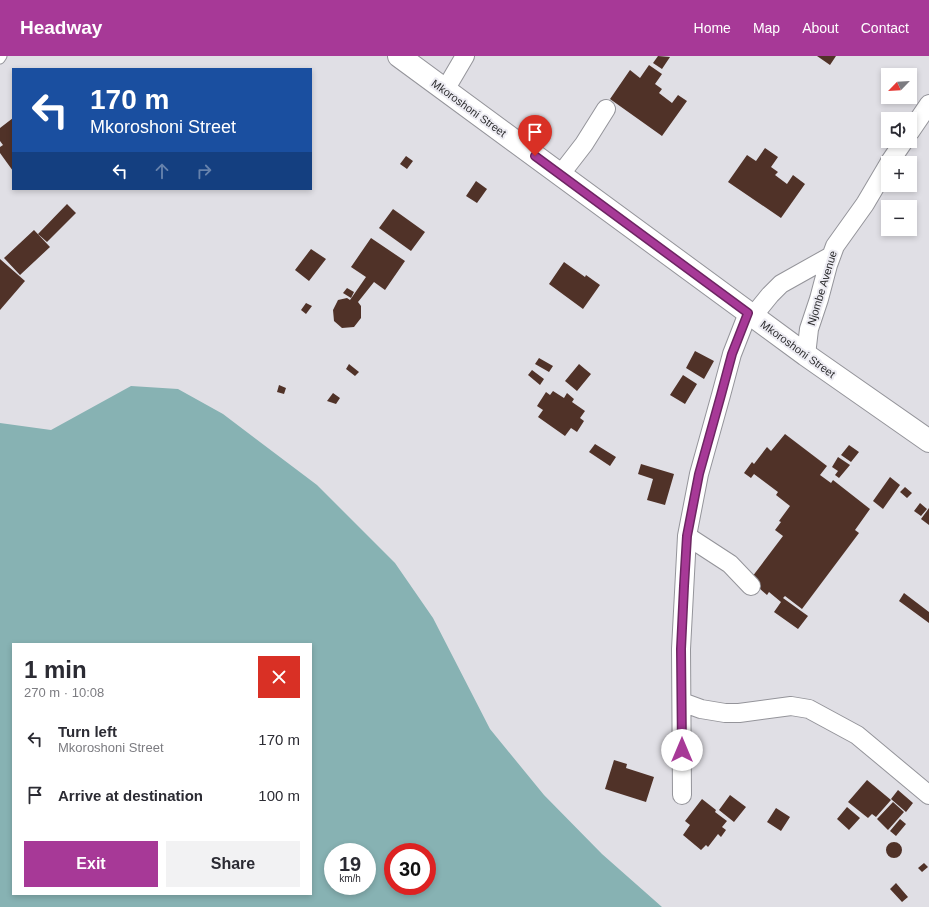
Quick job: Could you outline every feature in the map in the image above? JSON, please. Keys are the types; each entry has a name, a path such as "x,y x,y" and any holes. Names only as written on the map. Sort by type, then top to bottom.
{"street":[{"name":"Mkoroshoni Street","path":"399,56 806,355 929,441"},
{"path":"445,90 465,56"},
{"path":"917,122 929,104"},
{"path":"560,175 584,144 606,109"},
{"name":"Njombe Avenue","path":"806,355 809,329 835,246 865,204 881,177"},
{"path":"682,795 681,649 687,536 699,474 732,354 750,314 781,284 831,256"},
{"path":"687,536 730,564 751,586"},
{"path":"682,702 701,709 725,713 739,713 791,706 809,709 857,735 929,795"}],"water":[{"path":"131,386 178,389 223,414 317,485 395,563 433,618 490,729 544,795 602,854 662,907 0,907 0,423 51,430"}],"building":[{"path":"658,56 670,57 662,69 653,63"},
{"path":"817,56 836,56 830,65"},
{"path":"649,65 662,74 655,84 662,89 659,93 672,103 678,95 687,101 662,136 610,99 630,70 640,78"},
{"path":"12,119 12,170 0,153 0,147 3,145 0,141 0,128"},
{"path":"765,148 778,157 771,167 778,172 775,175 787,184 793,175 805,184 781,218 728,182 747,155 756,161"},
{"path":"406,156 413,161 407,169 400,164"},
{"path":"476,181 487,189 477,203 466,196"},
{"path":"67,204 76,213 47,242 38,234"},
{"path":"393,209 425,232 411,251 379,228"},
{"path":"34,230 50,247 20,275 4,258"},
{"path":"371,238 405,261 385,290 374,282 358,302 361,306 361,318 354,327 342,328 334,321 333,310 338,300 347,298 350,300 366,277 351,267"},
{"path":"311,249 326,259 309,281 295,270"},
{"path":"0,259 25,281 0,310"},
{"path":"564,262 585,277 586,275 600,285 583,309 549,284"},
{"path":"347,288 354,292 351,298 343,293"},
{"path":"306,303 312,306 306,314 301,310"},
{"path":"695,351 714,361 704,379 686,368"},
{"path":"539,358 553,366 549,372 535,364"},
{"path":"349,364 359,372 355,376 346,369"},
{"path":"579,364 591,374 577,391 565,381"},
{"path":"532,370 544,379 540,385 528,375"},
{"path":"683,375 697,384 685,404 670,395"},
{"path":"279,385 286,388 284,394 277,392"},
{"path":"553,391 564,398 567,393 574,399 572,402 585,411 580,418 584,421 577,432 571,428 565,436 538,417 543,410 537,406 546,392 550,395"},
{"path":"333,393 340,398 336,404 327,401"},
{"path":"785,434 827,466 820,475 831,483 833,480 870,509 855,530 859,533 802,609 785,596 783,598 808,616 798,629 774,612 781,602 769,592 767,595 759,588 761,586 752,577 783,536 775,530 781,522 779,521 790,506 776,495 778,492 754,474 751,478 744,473 752,462 754,464 767,447 771,451"},
{"path":"595,444 616,457 610,466 589,452"},
{"path":"849,445 859,452 851,462 841,455"},
{"path":"838,457 850,465 839,478 835,475 838,471 832,467"},
{"path":"641,464 674,474 665,505 647,500 653,479 638,474"},
{"path":"890,477 900,485 883,509 873,501"},
{"path":"905,487 912,493 907,498 900,492"},
{"path":"920,503 927,509 921,516 914,511"},
{"path":"929,508 929,525 921,519"},
{"path":"904,593 929,612 929,623 899,601"},
{"path":"614,760 627,764 626,768 654,777 646,802 605,789"},
{"path":"867,780 891,800 876,817 872,814 868,818 848,802"},
{"path":"898,790 913,803 906,812 891,799"},
{"path":"730,795 746,807 734,822 719,810"},
{"path":"702,799 727,821 722,827 726,830 721,837 718,834 708,847 706,845 701,850 683,835 690,825 685,821"},
{"path":"893,802 904,812 888,830 877,819"},
{"path":"847,807 860,818 849,830 837,819"},
{"path":"776,808 790,817 781,831 767,822"},
{"path":"900,819 906,824 896,836 890,831"},
{"path":"894,842 900,844 902,850 900,856 894,858 888,856 886,850 888,844"},
{"path":"924,863 928,867 922,872 918,868"},
{"path":"896,883 908,897 902,902 890,889"}],"route":[{"path":"535,156 748,313 732,354 699,474 687,536 681,649 682,750"}]}
